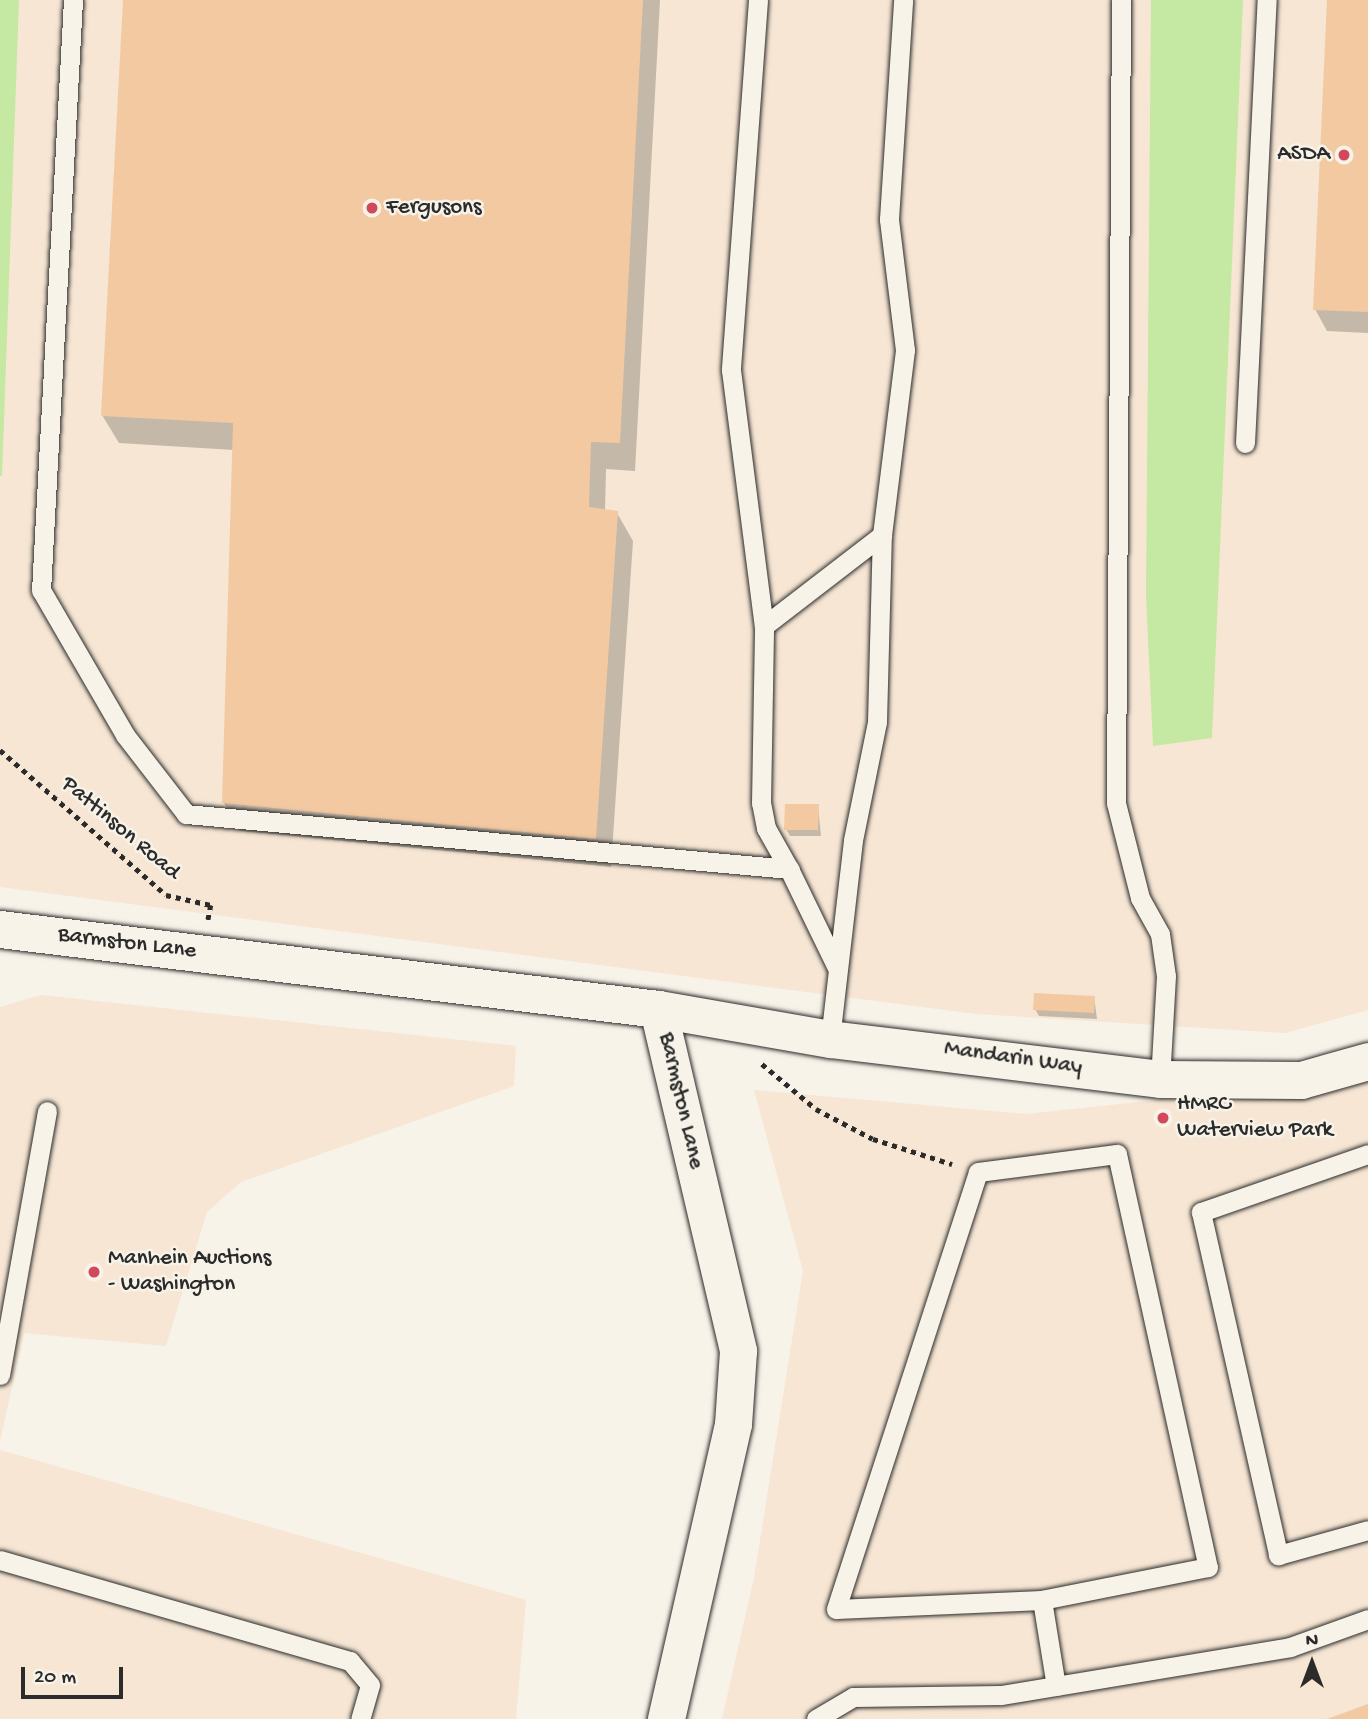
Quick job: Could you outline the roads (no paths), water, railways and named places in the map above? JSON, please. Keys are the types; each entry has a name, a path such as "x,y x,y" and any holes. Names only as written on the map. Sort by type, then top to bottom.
{"street":[{"name":"Barmston Lane","path":"0,929 658,1009 738,1351 733,1424 666,1719"},
{"name":"Mandarin Way","path":"658,1009 752,1023 830,1039 1160,1079 1301,1080 1368,1061"}],"lane":[{"path":"73,0 41,590 125,735 187,814 789,869"},
{"path":"758,0 731,370 764,626 761,803 766,828 789,869 836,968"},
{"path":"830,1039 836,968 853,840 877,722 882,535 905,350 889,219 903,0"},
{"path":"1121,0 1116,803 1140,898 1160,934 1166,976 1160,1079"},
{"path":"1245,443 1267,0"},
{"path":"764,626 882,535"},
{"path":"0,1375 47,1111"},
{"path":"1118,1154 1208,1567 1042,1600 836,1609 978,1172 1118,1154"},
{"path":"1368,1154 1201,1212 1278,1555 1368,1530"},
{"path":"0,1560 350,1661 370,1685 360,1719"},
{"path":"1042,1600 1056,1686"},
{"path":"816,1719 853,1697 1001,1695 1290,1647 1368,1619"}],"place":[{"name":"ASDA","path":"1344,155"},
{"name":"Fergusons","path":"372,208"},
{"name":"HMRC Waterview Park","path":"1163,1118"},
{"name":"Manhein Auctions - Washington","path":"94,1272"}]}
